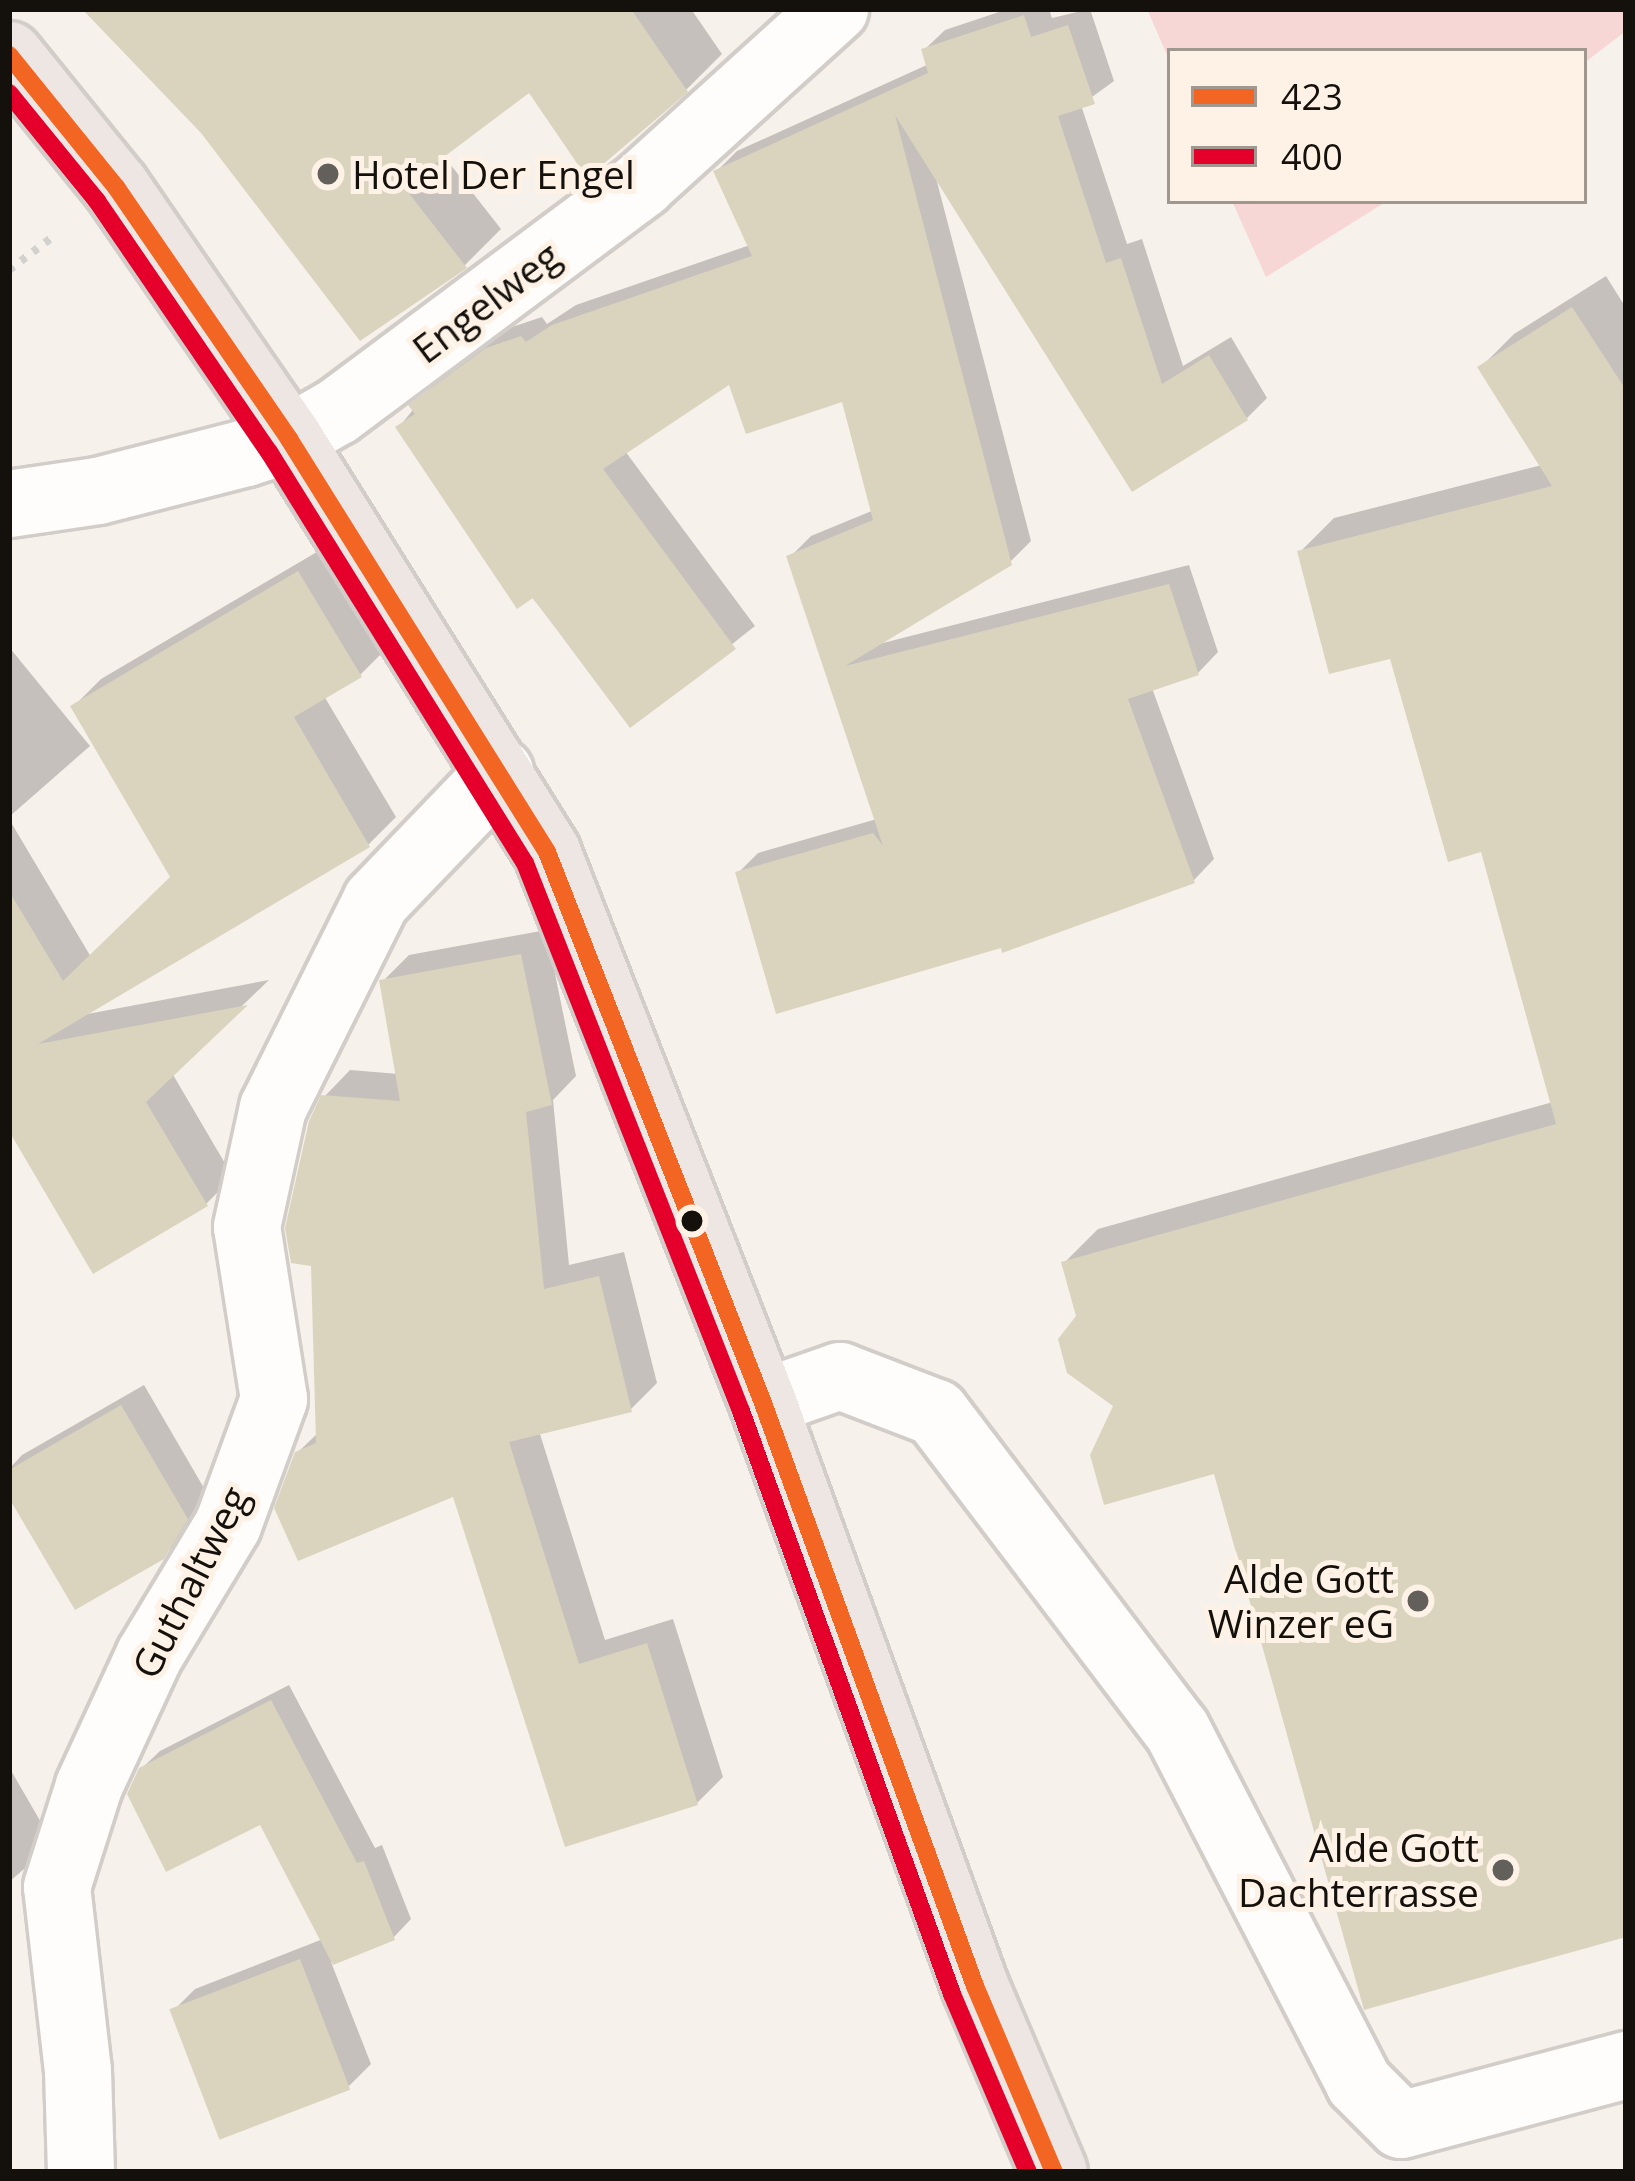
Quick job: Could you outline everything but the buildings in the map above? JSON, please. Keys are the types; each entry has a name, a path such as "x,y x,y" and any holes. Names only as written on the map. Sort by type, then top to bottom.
{"main road":[{"path":"9,55 116,187 289,439 548,852 763,1403 975,1986 1054,2172"}],"street":[{"name":"Engelweg","path":"9,504 98,491 289,439 338,411 642,184 835,9"},
{"name":"Guthaltweg","path":"81,2172 78,2071 57,1887 89,1786 149,1656 228,1525 274,1399 247,1227 273,1108 376,901 500,772"},
{"path":"763,1403 840,1376 936,1413 1177,1730 1358,2084 1402,2125 1626,2065"}],"shaded area":[{"path":"1147,9 1626,9 1626,31 1587,61 1587,48 1167,48 1167,55"},
{"path":"1233,204 1382,204 1266,277"}],"transit line":[{"name":"423","path":"9,55 116,187 289,439 547,852 763,1403 975,1986 1054,2172"},
{"name":"400","path":"9,93 97,201 269,452 525,863 741,1411 952,1994 1028,2172"}],"place":[{"name":"Hotel Der Engel","path":"328,174"},
{"name":"Alde Gott Winzer eG","path":"1418,1601"},
{"name":"Alde Gott Dachterrasse","path":"1503,1870"}]}
